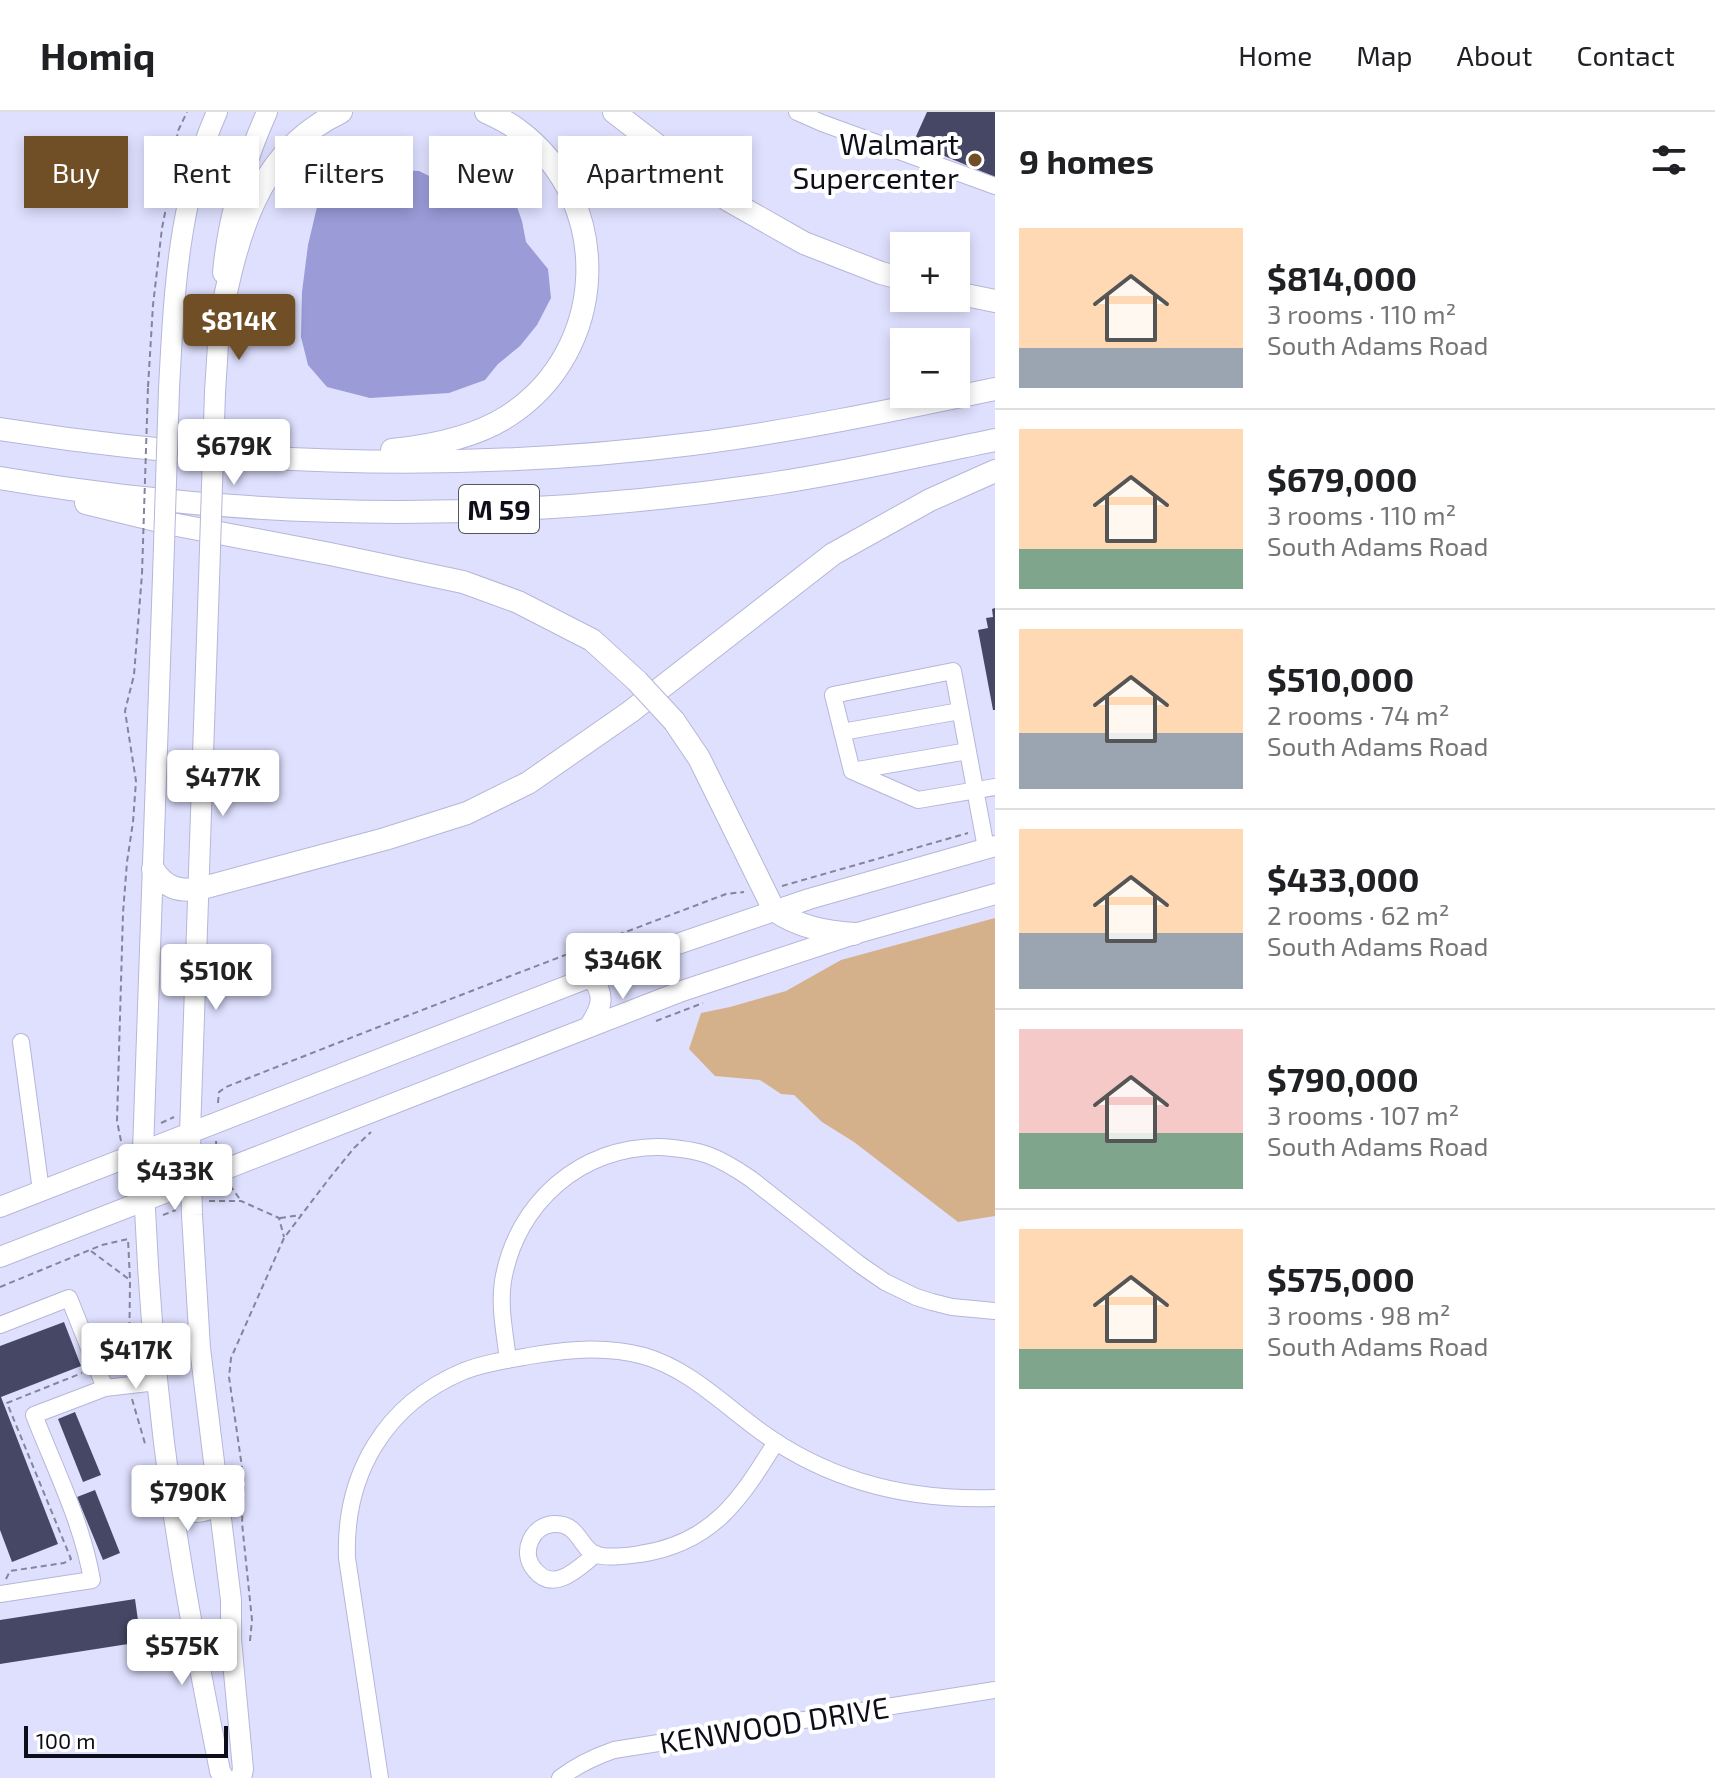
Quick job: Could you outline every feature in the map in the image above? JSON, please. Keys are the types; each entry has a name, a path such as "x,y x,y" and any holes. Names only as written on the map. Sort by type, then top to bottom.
{"highway":[{"path":"218,330 237,245 255,199 284,154 319,124 341,112"},
{"path":"486,112 525,136"},
{"path":"511,112 528,136"},
{"path":"614,112 728,200 804,243 890,275"},
{"path":"296,460 423,446 460,437 495,424 509,415 549,379 568,352 580,324 588,265 585,239 575,205 557,171 542,154"},
{"path":"970,296 995,301"},
{"name":"M 59","path":"0,429 154,450 296,460 510,460 650,449 779,432 995,389"},
{"name":"M 59","path":"0,478 132,497 222,505 320,510 498,510 739,488 995,440"},
{"path":"153,869 158,879 177,890 199,889 385,839 467,813 528,783 630,712 833,554 930,500 995,471"},
{"path":"0,478 172,524 463,582 564,623 592,640 637,681 674,721 699,758 774,910 785,918 812,928 854,934"}],"main road":[{"path":"217,112 197,164 181,238 153,575 153,869 143,1151 149,1209 151,1317 171,1495 184,1580 220,1771 224,1778"},
{"path":"241,1778 243,1769 231,1640 231,1600 200,1348 190,1133 218,330 223,268 236,196 267,112"},
{"path":"0,1207 591,976 774,910 988,841"},
{"path":"0,1257 149,1209 191,1182 682,991 854,934 995,894"},
{"path":"589,1027 597,1015 601,998 591,976"},
{"path":"171,1495 178,1504 192,1512 220,1504"}],"street":[{"path":"797,112 995,186"},
{"path":"852,771 833,695 953,671 975,791 988,841"},
{"path":"842,732 960,711"},
{"path":"852,771 968,751"},
{"path":"852,771 918,800 995,787"},
{"path":"21,1042 41,1191"},
{"path":"508,1360 501,1307 502,1284 512,1246 527,1217 545,1194 571,1172 615,1152 646,1147 688,1150 731,1166 873,1275 897,1289 952,1307 995,1311"},
{"path":"0,1325 69,1298 105,1388"},
{"path":"380,1778 347,1558 346,1537 353,1495 362,1468 388,1427 420,1396 467,1370 508,1360 583,1349 622,1351 644,1356 686,1375 776,1442 815,1464 897,1492 947,1499 995,1498"},
{"path":"0,1594 92,1580 80,1527 34,1415 105,1388 157,1382"},
{"path":"596,1554 629,1556 645,1553 679,1543 699,1533 732,1507 776,1442"},
{"name":"KENWOOD DRIVE","path":"560,1778 592,1757 614,1750 995,1690"}],"path":[{"path":"121,1142 117,1121 123,913 136,781 125,711 153,575 148,387"},
{"path":"219,1092 443,1000 726,894 783,886 988,841"},
{"path":"652,1022 710,1000"},
{"path":"153,1126 182,1113"},
{"path":"249,1642 252,1620 242,1523 244,1481 229,1368 231,1358 284,1238 354,1148 371,1131 379,1128"},
{"path":"215,1133 217,1163"},
{"path":"226,1180 241,1201"},
{"path":"210,1200 241,1201 279,1218 302,1214"},
{"path":"149,1209 183,1208"},
{"path":"279,1218 284,1238"},
{"path":"0,1287 90,1250 128,1239 130,1385 148,1453"},
{"path":"90,1250 130,1280"}],"shaded area":[{"path":"995,918 995,1216 958,1222 854,1142 822,1122 794,1095 781,1094 760,1080 715,1076 689,1049 701,1013 786,991 841,960"}],"water":[{"path":"413,171 419,171 429,176 429,208 517,208 526,242 548,269 551,298 537,325 485,380 449,393 370,398 327,387 308,365 301,337 302,292 317,208 413,208"}],"building":[{"name":"Walmart Supercenter","path":"927,112 995,112 995,177 913,143"},
{"path":"995,608 993,710 978,630 988,628 986,618 993,617 992,609"},
{"path":"64,1322 81,1366 1,1397 58,1544 12,1562 0,1530 0,1346"},
{"path":"75,1412 101,1475 83,1482 58,1419"},
{"path":"95,1490 120,1553 103,1560 77,1497"},
{"path":"135,1599 141,1642 0,1664 0,1620"}],"place":[{"name":"Walmart Supercenter","path":"975,160"}]}
